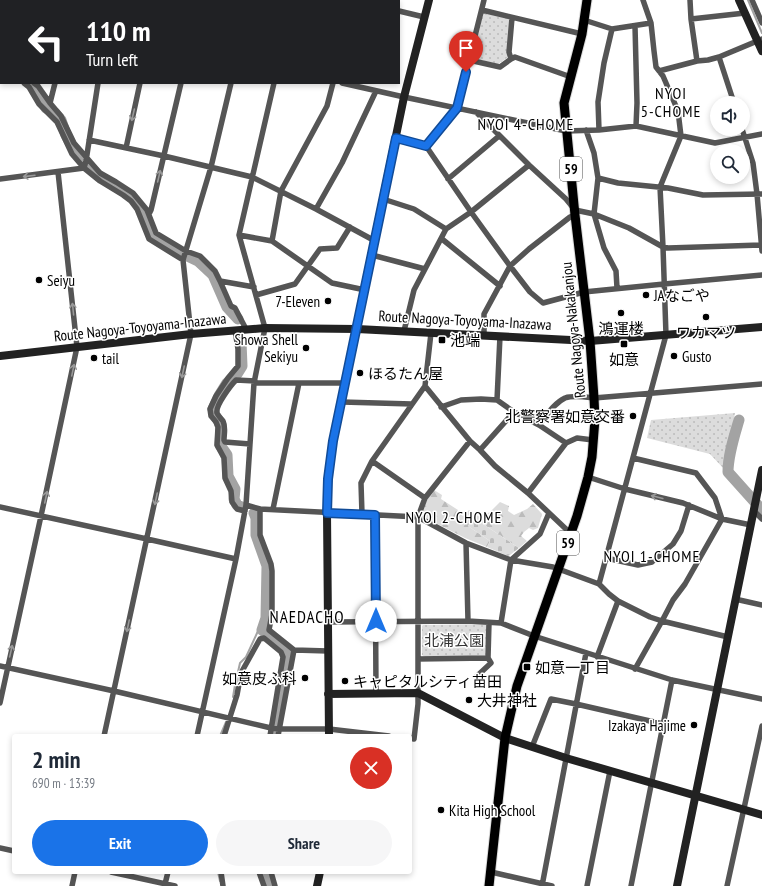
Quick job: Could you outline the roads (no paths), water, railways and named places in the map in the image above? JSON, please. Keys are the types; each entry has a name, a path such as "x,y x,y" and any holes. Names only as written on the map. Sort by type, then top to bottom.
{"main road":[{"name":"Route Nagoya-Nakakanjou","path":"489,886 505,738 517,686 577,516 592,457 595,419 590,341 564,103 582,34 587,0"}],"street":[{"path":"329,733 327,513 328,479 333,441 404,97 429,0"},
{"path":"426,146 457,108 484,0"},
{"path":"599,584 666,334 660,187 681,136 678,111 663,76 656,67 651,23 643,0"},
{"path":"690,0 697,62"},
{"path":"739,0 760,40 762,51"},
{"path":"752,0 762,23"},
{"path":"482,10 582,34"},
{"path":"400,11 424,17"},
{"path":"691,19 745,13"},
{"path":"511,59 509,52 512,18"},
{"path":"584,20 612,29 651,23"},
{"path":"635,26 637,103 636,126"},
{"path":"599,130 598,102 604,63 612,29"},
{"path":"659,71 719,57 760,40"},
{"path":"469,60 500,67 515,57 571,76"},
{"path":"719,57 732,96"},
{"path":"25,84 29,87 39,104 58,122 72,154 133,193 147,210 156,233 184,255"},
{"path":"35,84 61,116 74,143 86,163 100,181 131,201 137,209 149,239 184,255 200,256 215,271 231,306 235,308 246,330"},
{"path":"50,103 55,84"},
{"path":"86,163 98,84"},
{"path":"126,148 140,84"},
{"path":"149,214 181,84"},
{"path":"104,734 191,334 184,255 211,167 231,84"},
{"path":"197,734 246,508 254,382 265,328 239,236 274,84"},
{"path":"272,240 281,191 327,106 333,84"},
{"path":"346,84 566,131 599,130 636,126 715,143 762,134"},
{"path":"316,209 342,162 376,91"},
{"path":"475,112 566,199 575,213"},
{"path":"586,130 594,153 598,178 594,214 604,248 616,271 617,288"},
{"path":"448,179 499,136"},
{"path":"484,336 484,314 510,266 575,213 594,214 628,228 663,247 668,248 762,248 760,194 745,137"},
{"path":"396,138 426,146 510,266 530,292 543,303 584,292 762,275"},
{"path":"89,140 252,177 375,241"},
{"path":"0,179 58,172 86,163"},
{"path":"404,331 414,290 446,229 471,212 529,165"},
{"path":"0,703 77,347 58,172"},
{"path":"598,178 618,183 660,187 703,195 760,194"},
{"path":"383,199 414,208 446,229"},
{"path":"256,295 295,284 320,249 337,248 350,228"},
{"path":"239,236 272,240 332,283 365,290"},
{"path":"442,239 500,286"},
{"path":"372,255 425,269"},
{"path":"220,280 254,287"},
{"name":"Route Nagoya-Toyoyama-Inazawa","path":"0,356 191,334 265,328 357,329 590,341 762,327"},
{"path":"235,330 238,349 238,366 216,396 210,409 211,416 218,427 217,445 224,458 225,478 231,491 232,502 237,509 273,509 418,517 466,543 512,560 553,567 599,584 618,601 650,617 728,636"},
{"path":"362,514 361,483 372,461 424,386 432,333"},
{"path":"497,400 500,336"},
{"path":"250,444 225,442 225,426 222,419 217,414 217,410 222,400 231,385 236,380 254,382 346,383"},
{"path":"273,509 299,383"},
{"path":"539,425 550,410 567,397 594,398 762,384"},
{"path":"424,386 470,441 495,466 528,493 571,533"},
{"path":"441,407 461,400 497,400 566,443"},
{"path":"342,402 412,404"},
{"path":"480,450 514,412"},
{"path":"528,493 566,443 577,438 593,440"},
{"path":"412,738 414,739 418,704 418,517 425,498 470,441"},
{"path":"633,458 696,473 715,498 722,519 685,584 673,600 635,668"},
{"path":"372,461 425,498"},
{"path":"677,886 735,599 754,510 759,499 762,470"},
{"path":"588,477 625,489 688,506 722,519 751,525"},
{"path":"606,558 638,565 652,562 673,544 681,531 688,506"},
{"path":"0,508 236,559"},
{"path":"260,509 260,535 271,564 272,571 272,614 269,630 294,650 328,651"},
{"path":"754,510 762,519"},
{"path":"501,624 512,560 540,534 549,513"},
{"path":"375,515 376,694"},
{"path":"466,543 468,621"},
{"path":"735,599 762,605"},
{"path":"597,657 618,601"},
{"path":"328,622 468,621 501,624 597,657 672,680 762,699"},
{"path":"477,676 491,663 488,658 489,622"},
{"path":"225,734 237,695 242,673 260,639 264,638 281,652 283,656 275,728 277,734"},
{"path":"271,734 275,728 294,650"},
{"path":"542,885 586,653"},
{"path":"418,659 488,658"},
{"path":"0,666 275,728 349,734"},
{"path":"631,886 672,680"},
{"path":"328,694 418,693 505,738 566,758 762,815"},
{"path":"532,747 551,699 663,724"},
{"path":"727,886 762,726"},
{"path":"587,886 610,771"},
{"path":"0,848 12,850"},
{"path":"491,872 542,885 552,886"},
{"path":"72,886 75,874"},
{"path":"120,874 176,886"},
{"path":"165,884 168,874"},
{"path":"221,874 224,886"},
{"path":"260,874 264,886"},
{"path":"272,874 275,886"},
{"path":"317,886 320,874"}],"waterway":[{"path":"748,0 762,33"},
{"path":"31,84 46,108 55,113 61,120 66,135 75,152 99,176 131,196 140,207 153,237 198,261 213,275 227,307 238,319"},
{"path":"241,342 242,366 237,374 227,383 213,409 221,427 220,445 227,455 228,476 235,489 234,499 237,505 242,507"},
{"path":"739,420 730,453 728,472 762,510"},
{"path":"254,513 256,518 256,535 267,566 266,618 262,630 288,652 273,734"},
{"path":"233,697 240,663 246,657 258,631 262,630"},
{"path":"221,734 226,722"},
{"path":"218,874 220,881"},
{"path":"265,874 270,886"}],"place":[{"name":"Seiyu","path":"39,280"},
{"name":"JAなごや","path":"646,295"},
{"name":"7-Eleven","path":"328,301"},
{"name":"鴻運楼","path":"621,313"},
{"name":"ワカマツ","path":"706,317"},
{"name":"池端","path":"442,340"},
{"name":"如意","path":"624,344"},
{"name":"Showa Shell Sekiyu","path":"306,348"},
{"name":"Gusto","path":"674,356"},
{"name":"tail","path":"94,358"},
{"name":"ほるたん屋","path":"360,373"},
{"name":"北警察署如意交番","path":"633,416"},
{"name":"如意一丁目","path":"527,667"},
{"name":"如意皮ふ科","path":"305,678"},
{"name":"キャピタルシティ苗田","path":"345,681"},
{"name":"大井神社","path":"469,700"},
{"name":"Izakaya Hajime","path":"694,725"},
{"name":"Kita High School","path":"441,810"}],"district":[{"name":"NYOI 5-CHOME","path":"671,102"},
{"name":"NYOI 4-CHOME","path":"526,124"},
{"name":"NYOI 2-CHOME","path":"454,517"},
{"name":"NYOI 1-CHOME","path":"652,556"},
{"name":"NAEDACHO","path":"307,617"}],"park label":[{"name":"北浦公園","path":"454,640"}]}
